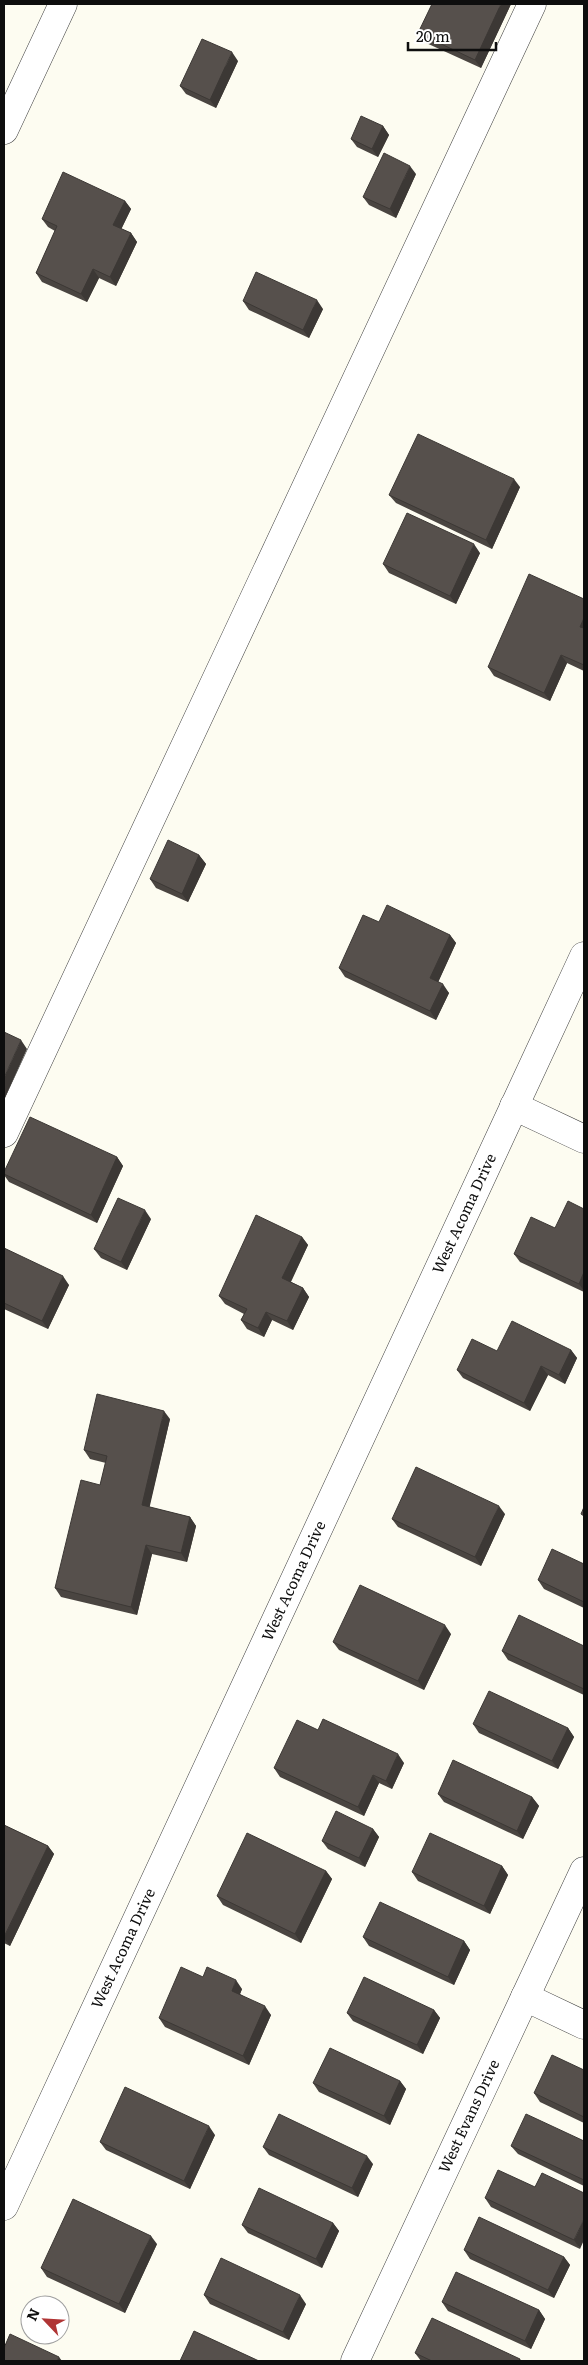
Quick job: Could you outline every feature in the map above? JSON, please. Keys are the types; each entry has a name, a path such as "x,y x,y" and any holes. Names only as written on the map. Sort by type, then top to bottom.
{"street":[{"path":"4,130 63,4"},
{"path":"4,1133 532,4"},
{"name":"West Acoma Drive","path":"4,2206 584,956"},
{"path":"514,1106 584,1139"},
{"name":"West Evans Drive","path":"355,2361 584,1870"},
{"path":"526,1997 584,2025"}],"building":[{"path":"432,4 501,4 475,60 418,33"},
{"path":"202,39 232,52 210,100 180,86"},
{"path":"361,116 383,126 372,149 351,139"},
{"path":"384,153 410,166 390,209 363,197"},
{"path":"63,172 125,201 113,225 131,233 110,277 93,269 81,294 36,273 57,226 42,219"},
{"path":"256,272 317,300 303,330 243,301"},
{"path":"418,434 514,479 486,540 389,495"},
{"path":"407,513 474,544 450,596 383,564"},
{"path":"529,574 584,599 584,618 580,627 584,628 584,665 561,655 544,693 488,667"},
{"path":"168,840 199,855 182,894 150,879"},
{"path":"387,905 450,935 430,978 443,984 430,1011 339,968 363,915 379,922"},
{"path":"4,1032 21,1040 4,1078"},
{"path":"30,1117 117,1157 91,1215 4,1174"},
{"path":"118,1198 145,1210 121,1262 94,1249"},
{"path":"568,1201 584,1209 584,1272 579,1284 514,1254 531,1217 555,1228"},
{"path":"256,1215 302,1237 282,1278 303,1288 287,1321 266,1312 258,1328 241,1320 247,1309 219,1296"},
{"path":"4,1248 63,1276 42,1321 4,1303"},
{"path":"512,1321 571,1350 559,1375 541,1366 524,1403 457,1370 472,1339 497,1351"},
{"path":"97,1394 164,1411 142,1505 190,1517 181,1553 146,1545 131,1607 55,1588 81,1480 100,1485 107,1456 84,1450"},
{"path":"416,1467 499,1506 475,1557 392,1519"},
{"path":"552,1549 584,1564 584,1602 538,1580"},
{"path":"360,1585 445,1625 418,1681 333,1642"},
{"path":"519,1615 584,1646 584,1689 502,1651"},
{"path":"489,1691 568,1728 552,1761 473,1724"},
{"path":"323,1719 398,1754 386,1781 373,1775 358,1807 274,1768 297,1720 318,1730"},
{"path":"453,1760 532,1797 517,1831 438,1794"},
{"path":"336,1811 373,1829 359,1858 322,1841"},
{"path":"4,1825 48,1846 4,1937"},
{"path":"247,1833 326,1871 295,1934 217,1896"},
{"path":"430,1833 502,1866 484,1906 412,1872"},
{"path":"380,1902 464,1941 448,1977 363,1937"},
{"path":"181,1967 203,1977 207,1967 236,1980 232,1991 265,2006 243,2056 159,2018"},
{"path":"364,1977 434,2010 417,2045 347,2013"},
{"path":"330,2048 400,2081 384,2116 313,2083"},
{"path":"552,2055 584,2070 584,2117 534,2093"},
{"path":"125,2087 209,2126 184,2181 100,2142"},
{"path":"279,2114 367,2156 352,2188 263,2147"},
{"path":"526,2114 584,2141 584,2180 511,2146"},
{"path":"498,2170 535,2187 542,2173 584,2193 584,2219 574,2240 485,2198"},
{"path":"259,2188 333,2223 316,2259 242,2225"},
{"path":"73,2199 151,2236 119,2304 41,2268"},
{"path":"479,2217 564,2257 548,2290 464,2250"},
{"path":"221,2258 300,2295 283,2332 204,2295"},
{"path":"456,2272 539,2310 525,2341 442,2302"},
{"path":"432,2318 520,2359 519,2361 432,2361 415,2353"},
{"path":"194,2331 259,2361 180,2361"},
{"path":"10,2334 20,2339 20,2345 33,2345 59,2357 57,2361 4,2361 4,2348"}]}
